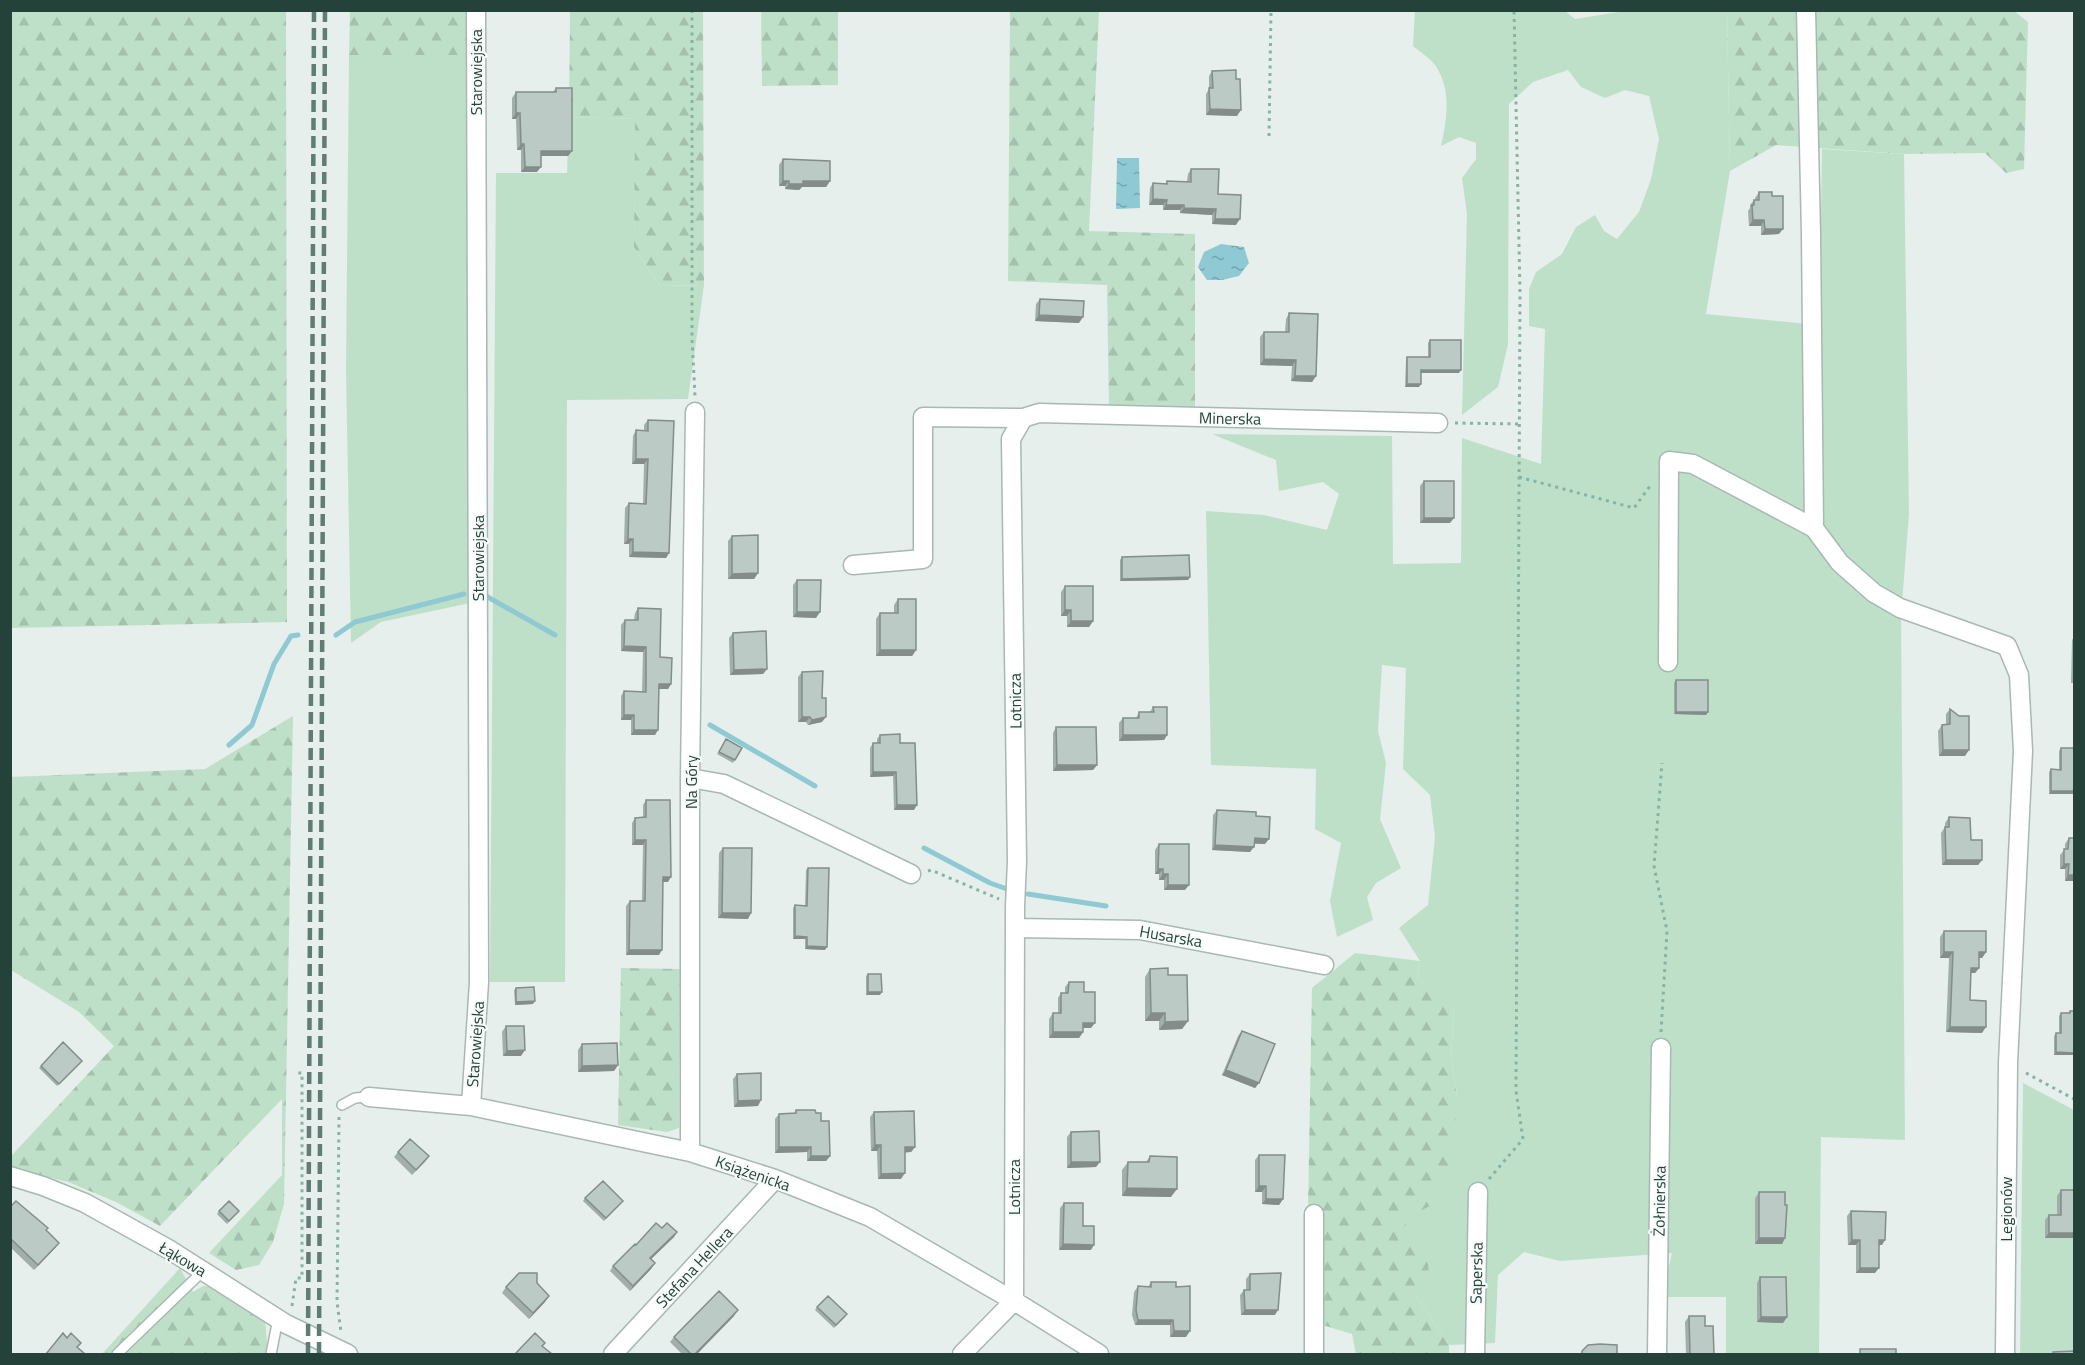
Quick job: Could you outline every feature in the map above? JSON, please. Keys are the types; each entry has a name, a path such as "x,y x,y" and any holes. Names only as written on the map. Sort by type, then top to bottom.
{"street":[{"name":"Starowiejska","path":"471,1106 479,982 476,10"},
{"path":"1668,662 1669,461 1693,464 1814,528 1806,10"},
{"name":"Na Góry","path":"690,1152 690,778 695,412"},
{"name":"Minerska","path":"1023,418 1039,413 1438,423"},
{"path":"853,565 923,559 923,417 1023,418"},
{"name":"Lotnicza","path":"1014,1301 1017,861 1011,439 1023,418"},
{"name":"Legionów","path":"1814,528 1840,563 1874,593 1900,608 2007,646 2019,675 2023,751 2008,1064 2005,1354"},
{"path":"690,778 724,784 912,874"},
{"name":"Husarska","path":"1015,928 1140,930 1324,965"},
{"name":"Żołnierska","path":"1657,1354 1660,1048"},
{"name":"Książenicka","path":"369,1097 471,1106 690,1152 774,1179 870,1218 1014,1301 1098,1354"},
{"name":"Łąkowa","path":"10,1176 85,1203 203,1271 345,1347"},
{"name":"Stefana Hellera","path":"613,1354 774,1179"},
{"name":"Saperska","path":"1475,1354 1478,1192"},
{"path":"1314,1214 1314,1354"},
{"path":"962,1354 1014,1301"}],"lane":[{"path":"342,1105 355,1098 369,1097"},
{"path":"117,1354 203,1271"},
{"path":"263,1354 272,1350 285,1315"}],"path":[{"path":"692,10 692,338 695,412"},
{"path":"1269,136 1271,10"},
{"path":"1478,1192 1523,1139 1516,1091 1520,292 1514,10"},
{"path":"1438,423 1519,424"},
{"path":"1519,477 1634,508 1669,461"},
{"path":"1660,1048 1667,931 1654,866 1662,762"},
{"path":"912,874 931,870 1015,906"},
{"path":"2008,1064 2074,1099"},
{"path":"285,1315 296,1278 302,1278 302,1073 298,1073"},
{"path":"342,1105 339,1110 337,1302 345,1347"}],"green space":[{"path":"11,10 286,11 287,622 11,628"},
{"path":"1631,10 1727,11 1730,171 1706,314 1819,325 1822,149 1904,154 1909,514 1901,616 1905,1140 1821,1137 1819,1354 1726,1354 1726,1297 1662,1297 1672,1253 1560,1261 1524,1252 1498,1275 1495,1343 1449,1345 1415,1294 1401,1212 1457,1096 1451,1057 1454,1008 1417,978 1420,961 1399,928 1428,905 1435,837 1430,795 1403,769 1406,668 1382,665 1378,731 1386,763 1380,819 1401,868 1376,883 1367,897 1373,920 1337,937 1330,901 1341,843 1315,829 1316,769 1211,765 1206,511 1264,515 1327,530 1339,494 1323,482 1279,491 1276,460 1212,434 1392,436 1393,564 1461,563 1462,438 1541,464 1545,329 1529,326 1529,289 1536,272 1562,254 1576,227 1595,215 1604,231 1617,239 1639,212 1651,179 1659,139 1649,96 1625,90 1605,98 1581,87 1568,70 1533,82 1509,104 1508,344 1498,387 1462,415 1467,214 1462,178 1476,159 1476,143 1459,137 1441,146 1446,115 1446,94 1435,65 1413,46 1415,11 1565,11 1575,19"},
{"path":"350,11 471,11 471,55 349,55"},
{"path":"570,11 703,11 704,285 660,286 634,247 635,119 569,117"},
{"path":"761,11 838,11 838,85 762,86"},
{"path":"1010,11 1099,11 1089,231 1195,234 1195,407 1109,409 1107,285 1008,281"},
{"path":"1727,11 2014,11 2028,22 2024,169 2006,173 1985,153 1904,154 1776,145 1730,171"},
{"path":"349,55 471,55 467,390 470,603 381,622 351,643 346,370"},
{"path":"569,117 636,119 634,247 660,286 704,285 688,399 567,400 565,982 490,982 496,173 567,173"},
{"path":"293,716 284,1204 273,1242 259,1265 236,1270 209,1253 282,1175 282,1099 160,1226 116,1202 68,1182 11,1168 11,1156 114,1046 79,1012 11,970 10,777 205,769"},
{"path":"1355,953 1420,961 1417,978 1454,1007 1451,1057 1457,1096 1453,1157 1434,1204 1406,1218 1406,1239 1427,1250 1430,1288 1415,1294 1449,1345 1449,1354 1356,1354 1352,1334 1306,1320 1312,988"},
{"path":"621,968 680,969 679,1128 667,1132 618,1125"},
{"path":"2023,1083 2074,1110 2074,1354 2020,1354"},
{"path":"180,1268 193,1292 203,1286 217,1287 265,1319 268,1354 102,1354"}],"water":[{"path":"1117,158 1139,158 1140,208 1116,209"},
{"path":"1221,244 1244,247 1249,263 1239,276 1222,280 1207,280 1198,267 1204,252"}],"building":[{"path":"1236,70 1236,79 1240,79 1241,110 1210,109 1209,88 1213,88 1212,71"},
{"path":"556,88 572,88 572,151 541,151 541,167 525,167 524,144 521,144 520,113 516,113 516,92 556,92"},
{"path":"783,159 830,161 830,181 803,181 803,184 789,184 789,181 783,181"},
{"path":"1191,169 1219,169 1218,194 1241,195 1240,219 1215,219 1216,209 1184,208 1184,205 1166,205 1167,200 1153,199 1153,183 1191,182"},
{"path":"1759,192 1772,192 1772,196 1783,196 1783,229 1765,229 1764,220 1753,220 1752,205 1754,205 1754,200 1759,200"},
{"path":"1040,299 1084,301 1083,317 1039,315"},
{"path":"1289,313 1318,314 1316,376 1295,376 1296,360 1264,359 1264,332 1289,332"},
{"path":"1430,340 1461,340 1461,370 1421,370 1421,384 1407,384 1407,357 1430,357"},
{"path":"648,420 674,421 669,553 633,552 633,539 628,539 629,503 646,504 648,459 636,459 636,430 648,431"},
{"path":"1424,481 1454,481 1454,518 1424,518"},
{"path":"758,535 758,573 732,574 732,536"},
{"path":"1189,555 1190,577 1122,579 1122,557"},
{"path":"797,580 821,580 820,612 797,612"},
{"path":"1065,586 1093,586 1093,621 1071,621 1071,610 1065,610"},
{"path":"898,599 916,599 916,650 880,650 880,613 898,613"},
{"path":"638,608 661,609 660,657 672,658 671,684 659,684 658,730 634,730 634,715 624,715 624,691 646,692 646,647 624,646 625,620 638,620"},
{"path":"766,631 767,669 734,670 733,633"},
{"path":"823,671 822,698 826,698 826,717 812,720 810,717 802,717 802,672"},
{"path":"1676,680 1708,680 1708,712 1676,712"},
{"path":"1153,707 1167,707 1167,735 1123,735 1123,718 1139,718 1139,712 1154,712"},
{"path":"1950,709 1959,716 1969,716 1969,750 1943,750 1942,725 1950,724"},
{"path":"1056,727 1096,727 1097,765 1057,765"},
{"path":"900,734 900,743 915,743 917,805 897,805 896,772 873,772 873,743 880,743 880,735"},
{"path":"726,739 742,748 735,760 719,752"},
{"path":"2061,748 2074,748 2074,791 2051,791 2051,769 2061,770"},
{"path":"646,800 670,800 671,877 663,877 662,950 629,950 630,901 645,901 646,840 635,840 635,818 646,817"},
{"path":"1217,810 1256,812 1256,816 1270,817 1269,839 1255,838 1254,847 1215,845"},
{"path":"1949,817 1970,818 1971,840 1982,840 1982,860 1946,860 1945,827 1949,827"},
{"path":"2069,838 2074,838 2074,875 2068,875 2069,864 2064,864 2064,849 2068,849"},
{"path":"1159,844 1189,844 1189,885 1168,885 1168,874 1163,874 1163,869 1158,869"},
{"path":"723,848 752,848 751,913 722,913"},
{"path":"808,868 829,868 827,947 807,946 807,937 795,936 795,905 807,906"},
{"path":"1944,931 1986,931 1986,952 1979,952 1979,968 1971,968 1970,1000 1986,1001 1986,1027 1950,1027 1953,952 1944,952"},
{"path":"1168,968 1168,975 1187,975 1188,1021 1165,1022 1165,1013 1151,1013 1150,969"},
{"path":"868,974 881,974 882,992 868,992"},
{"path":"1069,982 1084,982 1084,992 1095,992 1095,1023 1083,1023 1083,1032 1053,1032 1053,1013 1061,1013 1061,993 1068,993"},
{"path":"534,987 535,1001 516,1002 516,988"},
{"path":"2074,1011 2074,1053 2056,1052 2056,1033 2061,1033 2061,1013 2070,1013"},
{"path":"506,1026 524,1026 525,1050 507,1051"},
{"path":"1242,1031 1275,1044 1259,1083 1226,1070"},
{"path":"63,1042 82,1061 59,1084 41,1066"},
{"path":"617,1043 618,1065 582,1066 582,1044"},
{"path":"761,1073 761,1100 738,1101 737,1074"},
{"path":"796,1110 815,1110 816,1113 821,1113 821,1121 829,1121 830,1156 811,1156 811,1147 779,1147 779,1114 796,1113"},
{"path":"914,1111 915,1147 905,1147 905,1173 881,1174 881,1145 875,1145 874,1112"},
{"path":"1099,1131 1100,1162 1071,1162 1071,1132"},
{"path":"410,1139 429,1156 416,1170 398,1152"},
{"path":"1259,1155 1285,1155 1283,1199 1266,1199 1266,1186 1259,1186"},
{"path":"1150,1156 1177,1157 1177,1189 1127,1188 1128,1162 1149,1162"},
{"path":"603,1181 623,1201 606,1218 585,1198"},
{"path":"2061,1190 2074,1190 2074,1233 2049,1233 2049,1215 2061,1215"},
{"path":"1759,1192 1785,1192 1785,1205 1787,1205 1785,1238 1759,1238"},
{"path":"16,1201 48,1228 46,1230 59,1243 38,1265 10,1238 10,1207"},
{"path":"229,1201 239,1211 229,1221 219,1211"},
{"path":"1064,1203 1083,1203 1083,1226 1094,1226 1094,1245 1063,1244"},
{"path":"1851,1211 1886,1212 1885,1240 1879,1240 1879,1268 1860,1268 1860,1240 1852,1240"},
{"path":"656,1223 662,1228 667,1223 677,1232 650,1258 655,1263 633,1286 613,1266"},
{"path":"519,1273 537,1273 537,1283 549,1296 533,1313 506,1287"},
{"path":"1281,1273 1278,1310 1245,1310 1244,1290 1250,1290 1250,1274"},
{"path":"1760,1277 1786,1277 1787,1317 1761,1317"},
{"path":"1151,1282 1176,1282 1176,1287 1190,1286 1190,1331 1174,1331 1173,1320 1138,1320 1136,1310 1138,1286 1151,1287"},
{"path":"719,1291 738,1310 695,1354 691,1354 674,1337"},
{"path":"828,1296 847,1314 836,1325 817,1307"},
{"path":"1689,1316 1705,1316 1705,1326 1713,1326 1714,1354 1690,1354"},
{"path":"63,1333 67,1338 71,1333 81,1343 77,1347 85,1354 46,1354"},
{"path":"535,1333 545,1343 542,1346 552,1354 515,1354"},
{"path":"1588,1345 1617,1345 1617,1354 1582,1354"},
{"path":"1860,1349 1896,1349 1896,1354 1860,1354"},
{"path":"2074,1351 2074,1354 2053,1354 2053,1352"}],"waterway":[{"path":"336,635 355,622 464,594"},
{"path":"486,596 555,635"},
{"path":"229,745 252,725 274,664 291,636 298,635"},
{"path":"710,725 815,786"},
{"path":"924,848 990,883 1010,890"},
{"path":"1028,894 1106,906"}],"railway":[{"path":"308,1354 314,10"},
{"path":"319,1354 325,10"}]}
